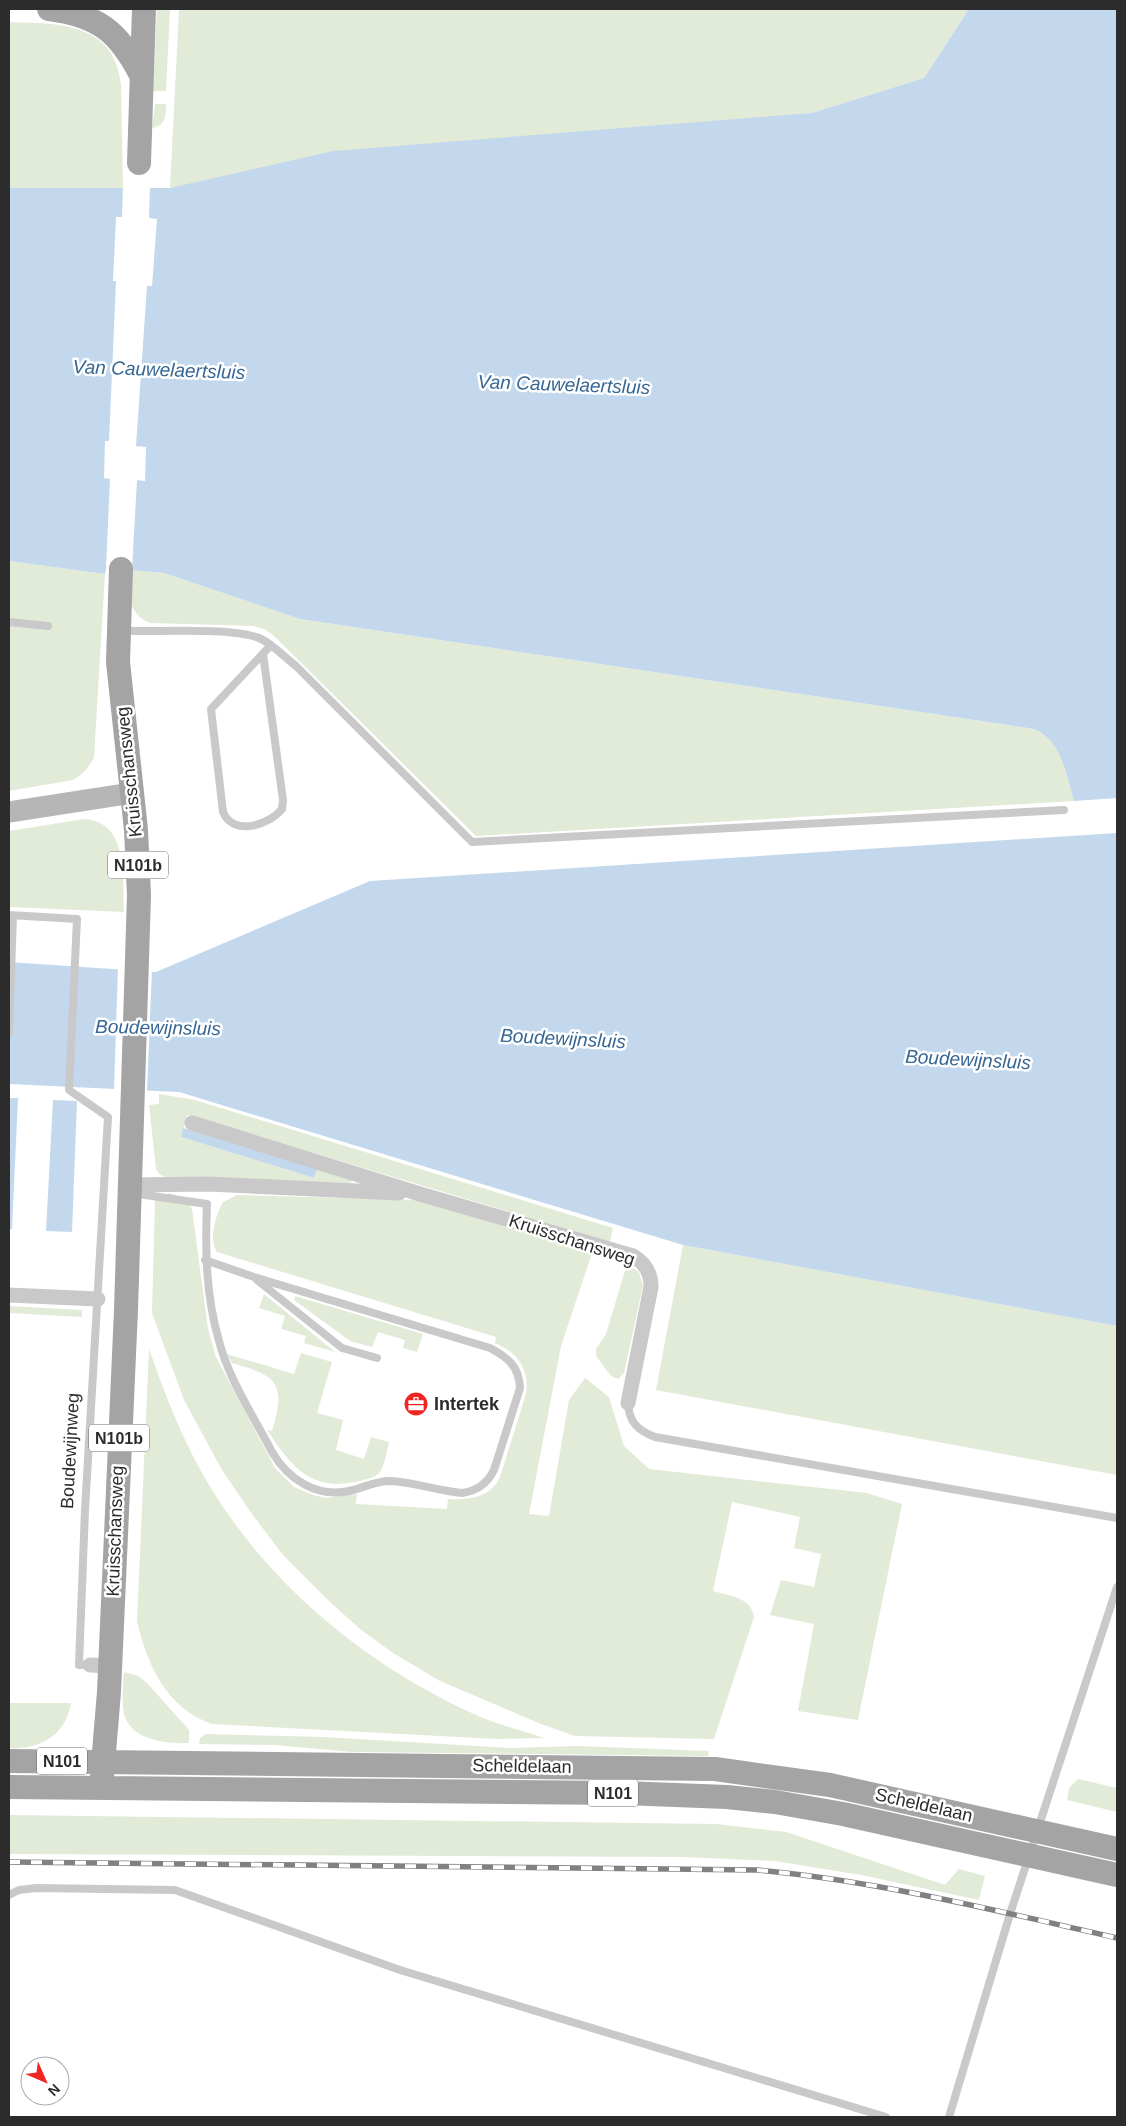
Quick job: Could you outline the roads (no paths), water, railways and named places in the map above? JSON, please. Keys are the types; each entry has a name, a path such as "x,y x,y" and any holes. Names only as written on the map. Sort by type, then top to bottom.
{"main road":[{"path":"49,9 85,16 102,25 119,38 130,54 141,76"},
{"path":"139,163 144,9"},
{"name":"Kruisschansweg","path":"101,1788 103,1762 100,1666 126,1310 128,1189 138,936 138,868 132,793 119,682 118,632 121,569"},
{"name":"Scheldelaan","path":"9,1761 715,1768 830,1785 1117,1848"},
{"name":"Scheldelaan","path":"9,1787 651,1794 727,1797 775,1802 843,1814 1117,1875"}],"street":[{"path":"9,812 132,793"},
{"name":"Kruisschansweg","path":"192,1123 420,1194 633,1256 642,1261 651,1278 651,1287 628,1403"},
{"name":"Kruisschansweg","path":"128,1189 209,1184 420,1194"},
{"path":"9,1295 98,1299"}],"lane":[{"path":"9,622 48,626"},
{"path":"118,632 236,633 260,639 271,645 296,666 472,842 1064,810"},
{"path":"263,654 283,800 282,810 267,822 241,826 233,825 226,819 223,812 211,710 271,645"},
{"path":"9,1033 13,960 11,915 77,919 70,1090 108,1117 98,1299"},
{"path":"128,1189 207,1204 205,1260 214,1321 228,1365 279,1464 300,1482 323,1491 336,1492 387,1481 462,1493 473,1491 489,1480 494,1470 520,1388 519,1375 505,1356 490,1348 254,1277 205,1260"},
{"path":"254,1277 342,1348 377,1358"},
{"name":"Boudewijnweg","path":"98,1299 85,1510 79,1665 100,1666"},
{"path":"628,1403 629,1416 636,1426 645,1434 654,1438 1117,1518"},
{"path":"949,2117 1029,1856 1117,1586"},
{"path":"9,1895 19,1890 36,1888 175,1890 400,1970 886,2117"}],"water":[{"name":"Van Cauwelaertsluis","path":"969,9 1117,9 1117,798 1074,801 1062,759 1057,750 1043,734 1034,729 300,619 164,573 106,568 105,574 9,561 9,188 170,188 333,151 812,113 924,78"},
{"name":"Boudewijnsluis","path":"1117,833 1117,1326 683,1245 179,1092 9,1084 9,962 156,972 370,881"},
{"path":"9,1098 18,1098 12,1229 9,1229"},
{"path":"53,1100 77,1101 72,1232 46,1231"},
{"path":"183,1128 317,1169 314,1178 181,1137"}],"railway":[{"path":"9,1862 757,1870 848,1881 893,1889 1117,1938"}],"place":[{"name":"Intertek","path":"416,1404"}]}
